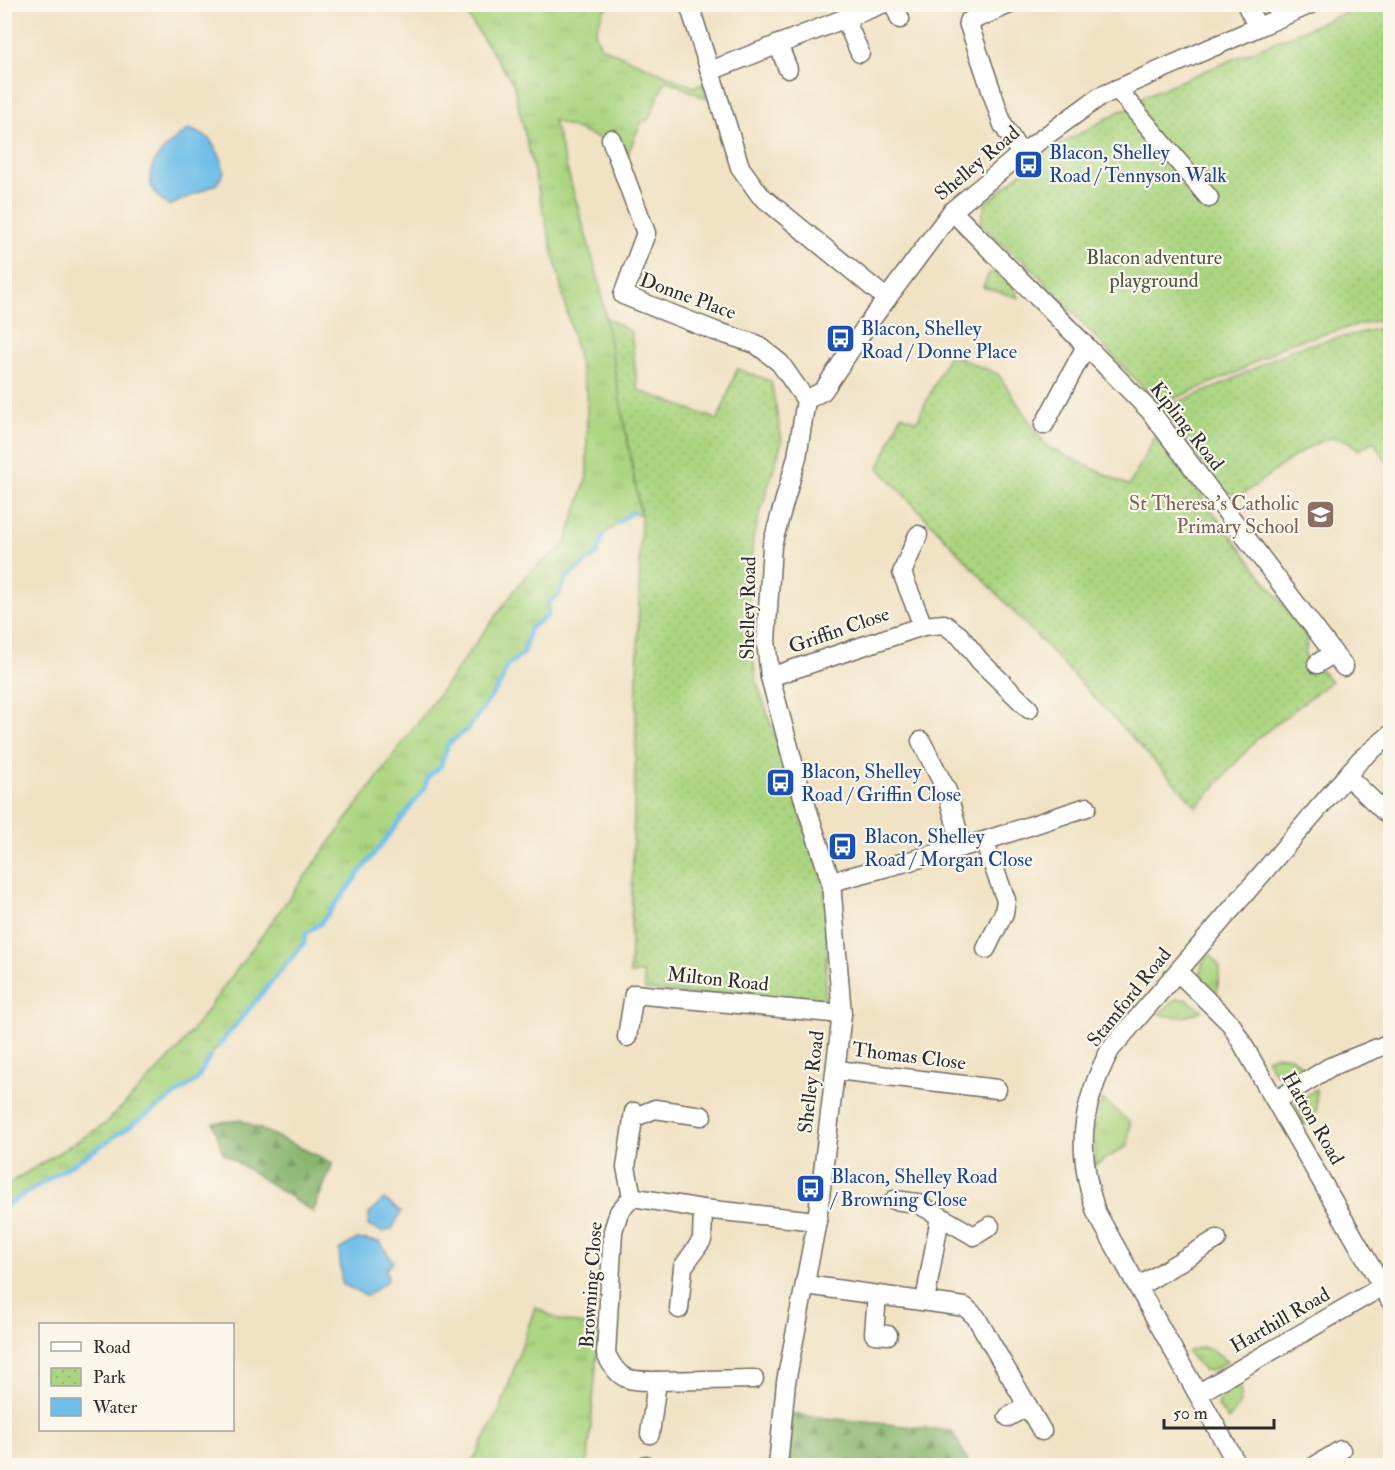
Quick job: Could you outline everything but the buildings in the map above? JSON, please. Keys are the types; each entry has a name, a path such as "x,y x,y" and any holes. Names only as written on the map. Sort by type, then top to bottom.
{"street":[{"path":"689,4 740,167 760,195 887,299"},
{"path":"710,70 882,4"},
{"path":"1010,4 968,22 1003,125 1021,154"},
{"path":"1246,4 1257,26"},
{"name":"Shelley Road","path":"778,1466 786,1383 817,1221 842,1014 831,882 799,784 770,677 766,610 772,545 796,457 806,400 823,390 951,211 1021,154 1099,97 1311,4"},
{"path":"845,19 860,53"},
{"path":"778,44 788,69"},
{"path":"1118,89 1209,198"},
{"name":"Donne Place","path":"611,139 646,233 623,295 715,331 756,344 780,363 806,400"},
{"name":"Kipling Road","path":"951,211 1150,411 1338,660 1317,664"},
{"path":"1044,425 1086,346"},
{"name":"Griffin Close","path":"920,544 902,573 923,626"},
{"name":"Griffin Close","path":"770,677 923,626 944,624 1021,707"},
{"name":"Stamford Road","path":"1238,1466 1096,1212 1085,1180 1082,1145 1086,1107 1096,1078 1110,1050 1360,760 1390,735"},
{"path":"930,747 947,791 962,847"},
{"path":"1347,776 1390,817"},
{"path":"831,882 984,841 1087,807"},
{"path":"984,841 1006,900 1004,913 988,949"},
{"name":"Hatton Road","path":"1178,972 1231,1024 1387,1293"},
{"name":"Milton Road","path":"627,1037 634,994 842,1014"},
{"path":"1277,1100 1330,1067 1390,1043"},
{"name":"Thomas Close","path":"837,1070 974,1095 997,1089"},
{"path":"702,1116 655,1109 634,1115 626,1167 632,1197 703,1209 817,1221"},
{"name":"Browning Close","path":"632,1197 619,1212 614,1231 606,1354 614,1370 630,1381 754,1379"},
{"path":"894,1200 916,1203 974,1236 990,1226"},
{"path":"679,1310 683,1267 702,1240 703,1209"},
{"path":"925,1301 940,1218"},
{"path":"1138,1287 1217,1239"},
{"path":"806,1285 965,1307 976,1317 1042,1431"},
{"name":"Harthill Road","path":"1199,1393 1387,1293"},
{"path":"877,1295 878,1338"},
{"path":"650,1434 657,1380"},
{"path":"1008,1417 1028,1406"},
{"path":"1315,1466 1341,1450"}],"green space":[{"path":"460,5 611,5 604,10 595,32 601,47 693,87 703,84 707,99 666,80 648,120 641,122 626,159 617,135 600,139 553,120 599,281 641,515 632,512 602,536 597,554 566,578 559,595 549,601 548,616 530,628 523,654 507,666 501,683 467,730 448,744 441,766 428,777 425,788 320,924 306,933 304,943 210,1056 197,1080 98,1148 5,1207 5,1186 105,1124 177,1051 526,575 565,545 587,477 587,396 513,83"},
{"name":"Blacon adventure playground","path":"1364,5 1390,5 1390,317 1289,343 1237,372 1159,405 1022,258 1016,257 980,223 986,203 1045,153 1120,111 1143,105 1142,97"},
{"path":"989,273 997,273 1014,289 1019,298 983,287"},
{"path":"605,317 631,332 638,390 718,420 737,369 771,381 782,441 753,537 748,611 756,680 824,883 827,948 824,1006 645,990 643,973 630,974 641,515"},
{"path":"1386,327 1390,368 1390,466 1373,441 1359,450 1338,438 1324,440 1300,453 1241,496 1222,491 1162,408 1219,386 1295,348"},
{"path":"949,354 998,374 1046,446 1129,486 1155,436 1308,637 1305,655 1331,681 1256,740 1197,807 879,468 901,415 917,421"},
{"path":"1210,954 1220,967 1217,993 1200,978 1202,963"},
{"path":"1176,999 1187,1000 1202,1010 1181,1017 1159,1014"},
{"path":"1276,1055 1291,1057 1307,1070 1284,1077 1274,1072 1266,1058"},
{"path":"1316,1089 1317,1111 1304,1126 1295,1103"},
{"path":"1102,1099 1130,1122 1128,1146 1095,1165 1094,1131"},
{"path":"241,1120 333,1163 313,1212 223,1153 213,1123"},
{"path":"535,1307 559,1320 599,1328 588,1460 580,1466 470,1466 500,1410"},
{"path":"1201,1347 1210,1349 1227,1362 1211,1371 1203,1370 1187,1352"},
{"path":"1237,1382 1241,1393 1240,1402 1228,1420 1218,1406 1224,1391"},
{"path":"789,1414 952,1431 970,1465 786,1466"}],"water":[{"path":"189,129 209,138 221,158 224,172 217,184 169,206 157,195 151,185 150,175 159,155"},
{"path":"384,1199 401,1212 392,1229 383,1232 368,1226 369,1214"},
{"path":"357,1239 380,1242 393,1262 386,1269 388,1280 367,1296 342,1284 339,1250"}],"waterway":[{"path":"618,523 632,512"},
{"path":"219,1045 304,943 306,933 320,924 425,788 428,777 441,766 448,744 467,730 501,683 507,666 523,654 530,628 548,616 549,601 559,595 566,578 597,554 603,535"},
{"path":"4,1207 98,1148 197,1080 210,1056"}],"place":[{"name":"Blacon, Shelley Road / Tennyson Walk","path":"1028,164"},
{"name":"Blacon, Shelley Road / Donne Place","path":"840,339"},
{"name":"St Theresa's Catholic Primary School","path":"1320,515"},
{"name":"Blacon, Shelley Road / Griffin Close","path":"780,782"},
{"name":"Blacon, Shelley Road / Morgan Close","path":"843,847"},
{"name":"Blacon, Shelley Road / Browning Close","path":"810,1188"}]}
